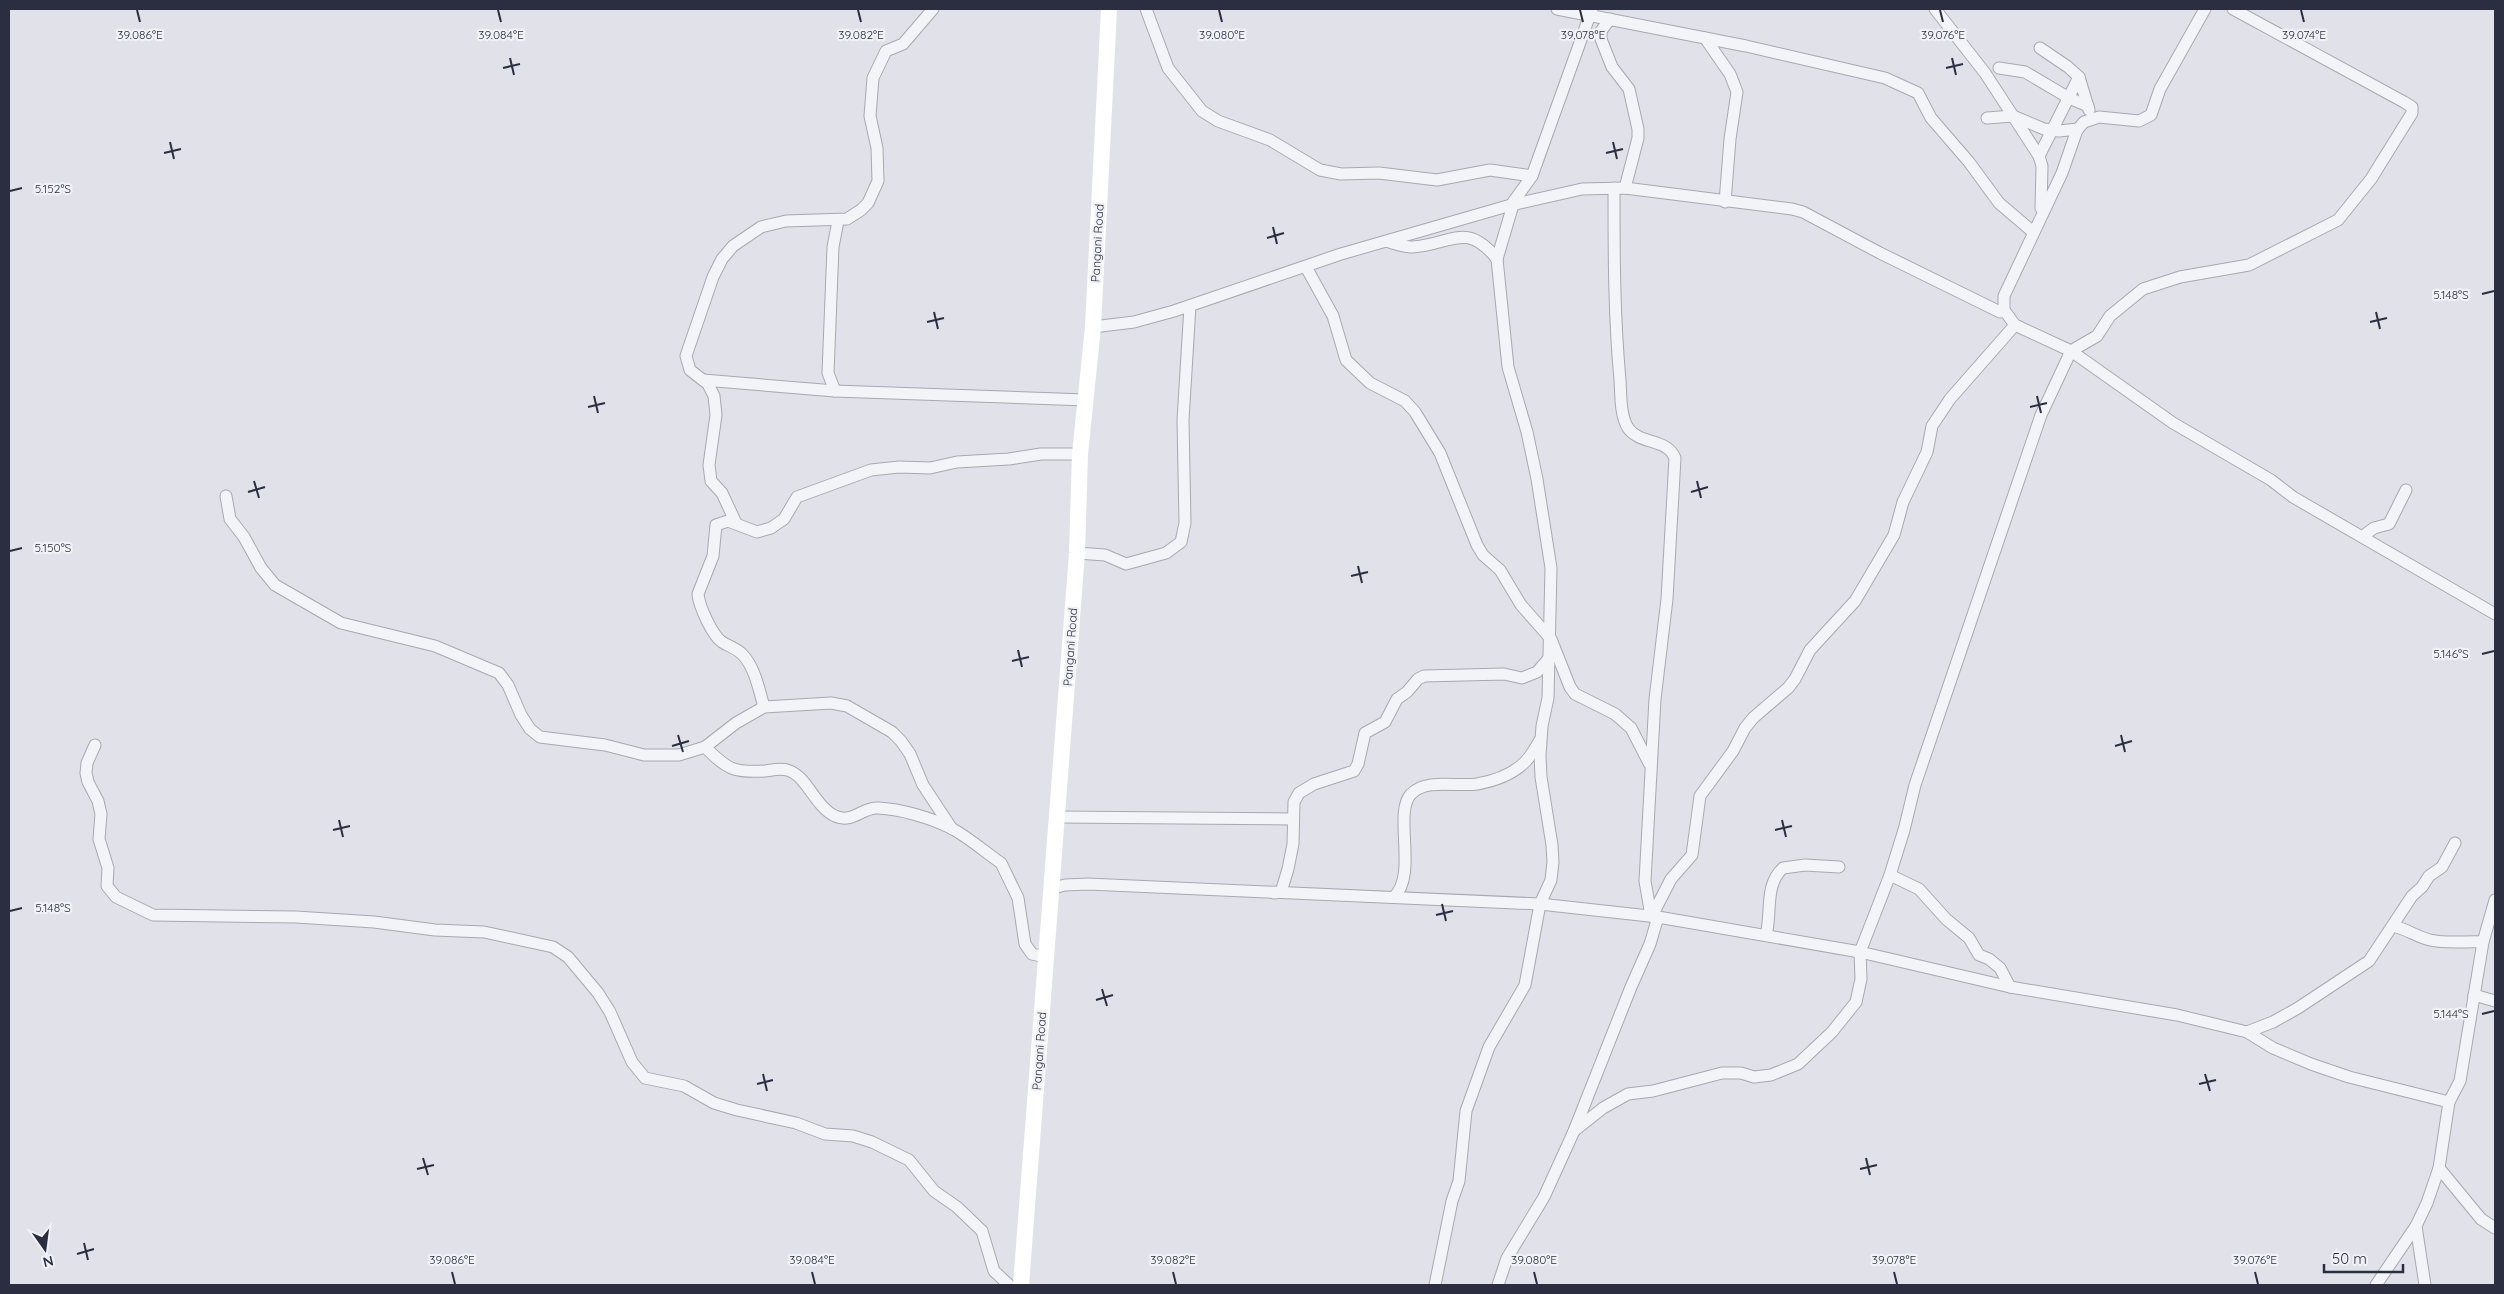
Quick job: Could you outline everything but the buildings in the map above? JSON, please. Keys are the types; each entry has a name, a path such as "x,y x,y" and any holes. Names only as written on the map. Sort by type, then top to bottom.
{"main road":[{"name":"Pangani Road","path":"1021,1285 1077,553 1080,454 1093,327 1109,9"}],"street":[{"path":"736,523 722,493 714,486 710,476 716,415 714,396 711,387 690,370 686,356 708,291 722,259 733,246 761,226 786,221 838,221 847,219 868,203 878,182 879,158 870,116 873,78 886,51 903,44 933,9"},
{"path":"1146,9 1168,68 1202,111 1218,121 1282,146 1320,170 1341,174 1379,173 1436,180 1490,170 1532,176"},
{"path":"1558,9 1591,12 1610,19 1885,78 1918,93 1931,118 1969,162 1999,204 2033,232"},
{"path":"1935,9 1985,73 2039,156 2042,166 2041,213"},
{"path":"2205,9 2160,89 2151,115 2139,121 2106,117 2093,118 2084,122 2078,129 2062,173 2041,213 2004,296 2004,310 2015,325 2071,351 2173,423 2271,480 2294,497 2495,614"},
{"path":"1574,1132 1610,1103 1628,1094 1653,1091 1722,1073 1741,1073 1754,1077 1771,1075 1798,1064 1832,1032 1856,1002 1861,979 1860,952 1890,876 1915,785 2038,424 2071,351 2097,336 2110,316 2143,289 2180,278 2250,265 2338,220 2372,179 2412,113 2412,107 2404,102 2233,9"},
{"path":"1435,1285 1452,1201 1459,1181 1466,1111 1489,1047 1525,985 1540,904 1551,880 1552,845 1541,777 1540,740 1548,698 1552,582 1550,554 1529,442 1508,367 1501,281 1497,259 1512,205 1532,176 1591,12"},
{"path":"1610,19 1601,31 1601,39 1612,66 1629,89 1638,129 1638,138 1619,188 1617,351 1625,420 1634,434 1664,445 1672,452 1675,458 1667,599 1655,699 1645,881 1654,917"},
{"path":"1705,38 1730,74 1736,92 1725,202"},
{"path":"2040,48 2079,77 2093,118"},
{"path":"1999,68 2025,72 2069,98 2088,106"},
{"path":"2039,156 2079,77"},
{"path":"1987,118 2013,116 2051,130 2078,129"},
{"path":"1093,327 1134,322 1190,306 1306,267 1512,205 1582,189 1619,188 1803,212 1906,266 2000,312 2004,310"},
{"path":"835,391 828,373 833,247 838,221"},
{"path":"1389,242 1409,247 1467,237 1479,241 1497,259"},
{"path":"1306,267 1333,316 1346,360 1370,383 1405,401 1415,412 1440,453 1477,545 1483,555 1500,570 1521,605 1551,639 1570,687 1575,694 1616,714 1631,728 1651,767"},
{"path":"1077,553 1105,554 1126,564 1166,553 1181,542 1185,523 1183,420 1190,306"},
{"path":"1498,1285 1507,1258 1544,1197 1574,1132 1630,987 1650,944 1654,917 1671,879 1692,855 1700,796 1733,752 1745,728 1753,718 1788,688 1795,679 1810,650 1855,601 1894,535 1903,502 1927,452 1932,426 1950,399 2015,325"},
{"path":"703,380 835,391 1086,400"},
{"path":"764,707 749,663 742,654 719,639 704,615 699,600 698,594 714,556 716,525 724,521 736,523 752,531 771,528 784,519 797,497 871,470 899,467 930,468 957,462 1009,459 1040,454 1080,454"},
{"path":"2363,536 2374,528 2389,524 2406,490"},
{"path":"226,496 230,519 244,537 261,568 274,585 341,623 436,646 499,673 508,685 530,730 540,737 605,745 661,756 679,755 705,748 736,723 764,707 831,703 847,706 892,732 902,740 923,785 952,828"},
{"path":"1274,893 1281,892 1285,884 1293,844 1294,802 1303,789 1354,771 1358,764 1365,734 1385,722 1397,699 1407,692 1418,679 1430,675 1504,674 1522,678 1537,672 1550,657"},
{"path":"1394,897 1400,892 1403,878 1405,806 1409,796 1416,789 1428,785 1477,784 1498,778 1527,761 1540,740"},
{"path":"95,744 87,764 88,782 98,801 101,814 99,839 108,868 107,886 121,900 153,915 296,917 374,922 435,930 484,932 553,947 568,957 598,993 610,1012 632,1062 644,1078 684,1086 714,1103 737,1110 796,1123 825,1134 862,1139 909,1160 934,1191 957,1207 982,1231 994,1271 1009,1285"},
{"path":"705,748 723,766 736,770 748,772 786,769 795,773 802,779 818,803 834,816 844,819 853,818 872,808 877,808 934,821 952,828 1001,863 1006,869 1020,906 1025,944 1032,954 1046,957"},
{"path":"1057,817 1293,819"},
{"path":"2247,1032 2273,1022 2298,1008 2369,961 2412,896 2422,887 2429,876 2442,867 2455,844"},
{"path":"1766,936 1770,892 1782,868 1805,865 1839,868"},
{"path":"1890,876 1919,889 1946,918 1969,938 1980,955 1989,959 2000,968 2010,987"},
{"path":"1050,889 1065,885 1088,884 1394,897 1540,904 1654,917 1860,952 2010,987 2177,1015 2247,1032 2273,1048 2311,1064 2449,1102"},
{"path":"2376,1285 2416,1226 2427,1203 2439,1168 2449,1102 2460,1081 2483,942 2495,900"},
{"path":"2393,926 2404,929 2413,936 2431,940 2483,942"},
{"path":"2474,995 2495,1001"},
{"path":"2439,1168 2481,1219 2495,1228"},
{"path":"2416,1226 2425,1285"}]}
